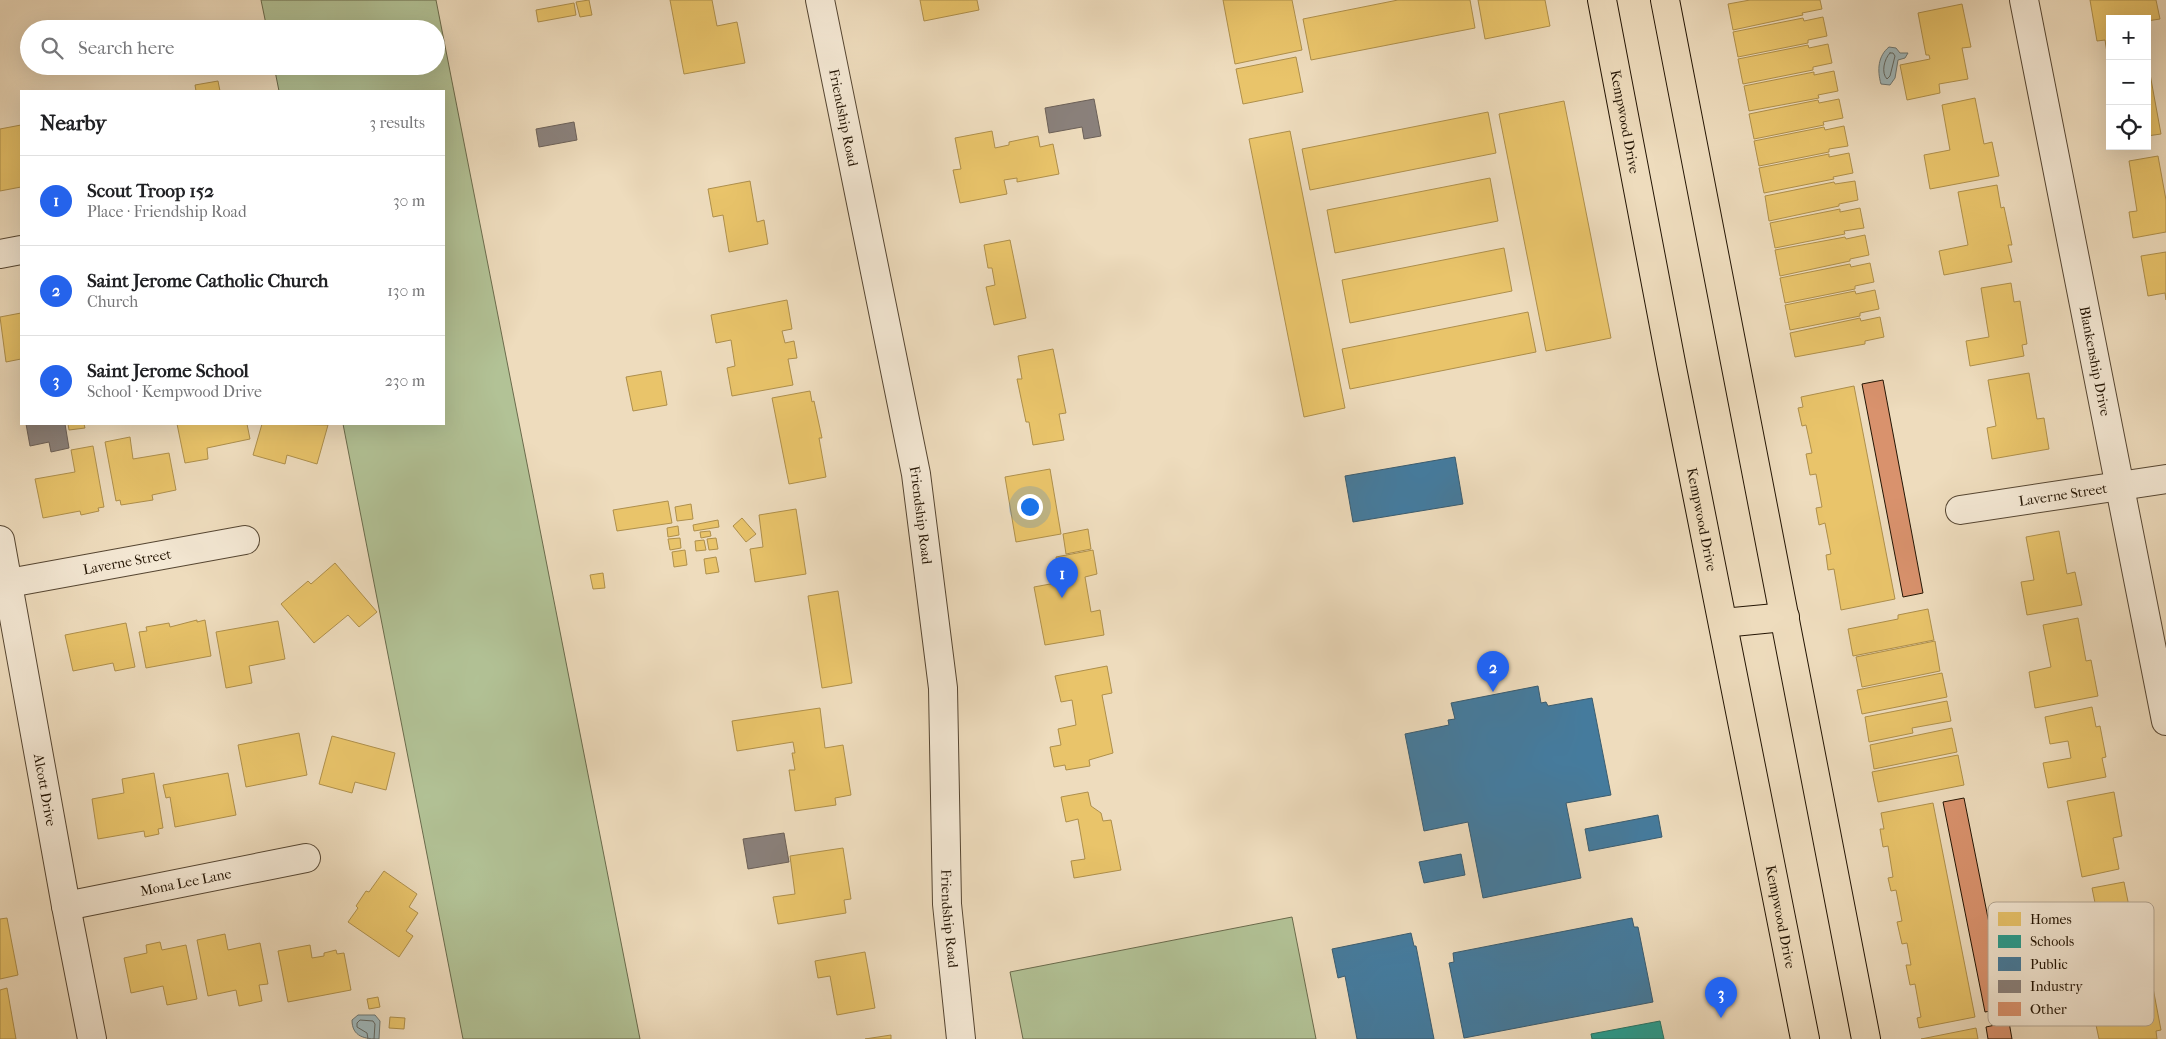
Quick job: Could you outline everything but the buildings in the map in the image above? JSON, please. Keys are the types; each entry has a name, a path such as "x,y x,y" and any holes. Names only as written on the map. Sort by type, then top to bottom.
{"main road":[{"name":"Kempwood Drive","path":"1602,0 1722,624 1805,1039"},
{"path":"1665,0 1866,1039"},
{"path":"1722,624 1785,617"}],"street":[{"name":"Friendship Road","path":"820,0 916,474 944,688 947,904 961,1039"},
{"name":"Blankenship Drive","path":"2024,0 2166,721"},
{"path":"0,254 20,250"},
{"name":"Laverne Street","path":"1960,510 2166,479"},
{"name":"Alcott Drive","path":"0,540 92,1039"},
{"name":"Laverne Street","path":"9,583 246,540"},
{"name":"Mona Lee Lane","path":"66,906 306,858"}],"green space":[{"path":"261,0 436,0 440,20 265,20"},
{"path":"445,46 640,1039 463,1039 343,425 445,425 445,90 279,90 276,75 445,75"},
{"path":"1292,917 1316,1039 1023,1039 1010,972"}],"water":[{"path":"1889,47 1896,48 1900,53 1908,53 1905,58 1898,60 1895,78 1890,85 1881,84 1879,74 1881,59"},
{"path":"358,1015 375,1015 380,1021 379,1039 360,1036 354,1030 352,1020"}],"place":[{"name":"Scout Troop 152","path":"1062,598"},
{"name":"Saint Jerome Catholic Church","path":"1493,692"},
{"name":"Saint Jerome School","path":"1721,1018"}]}
